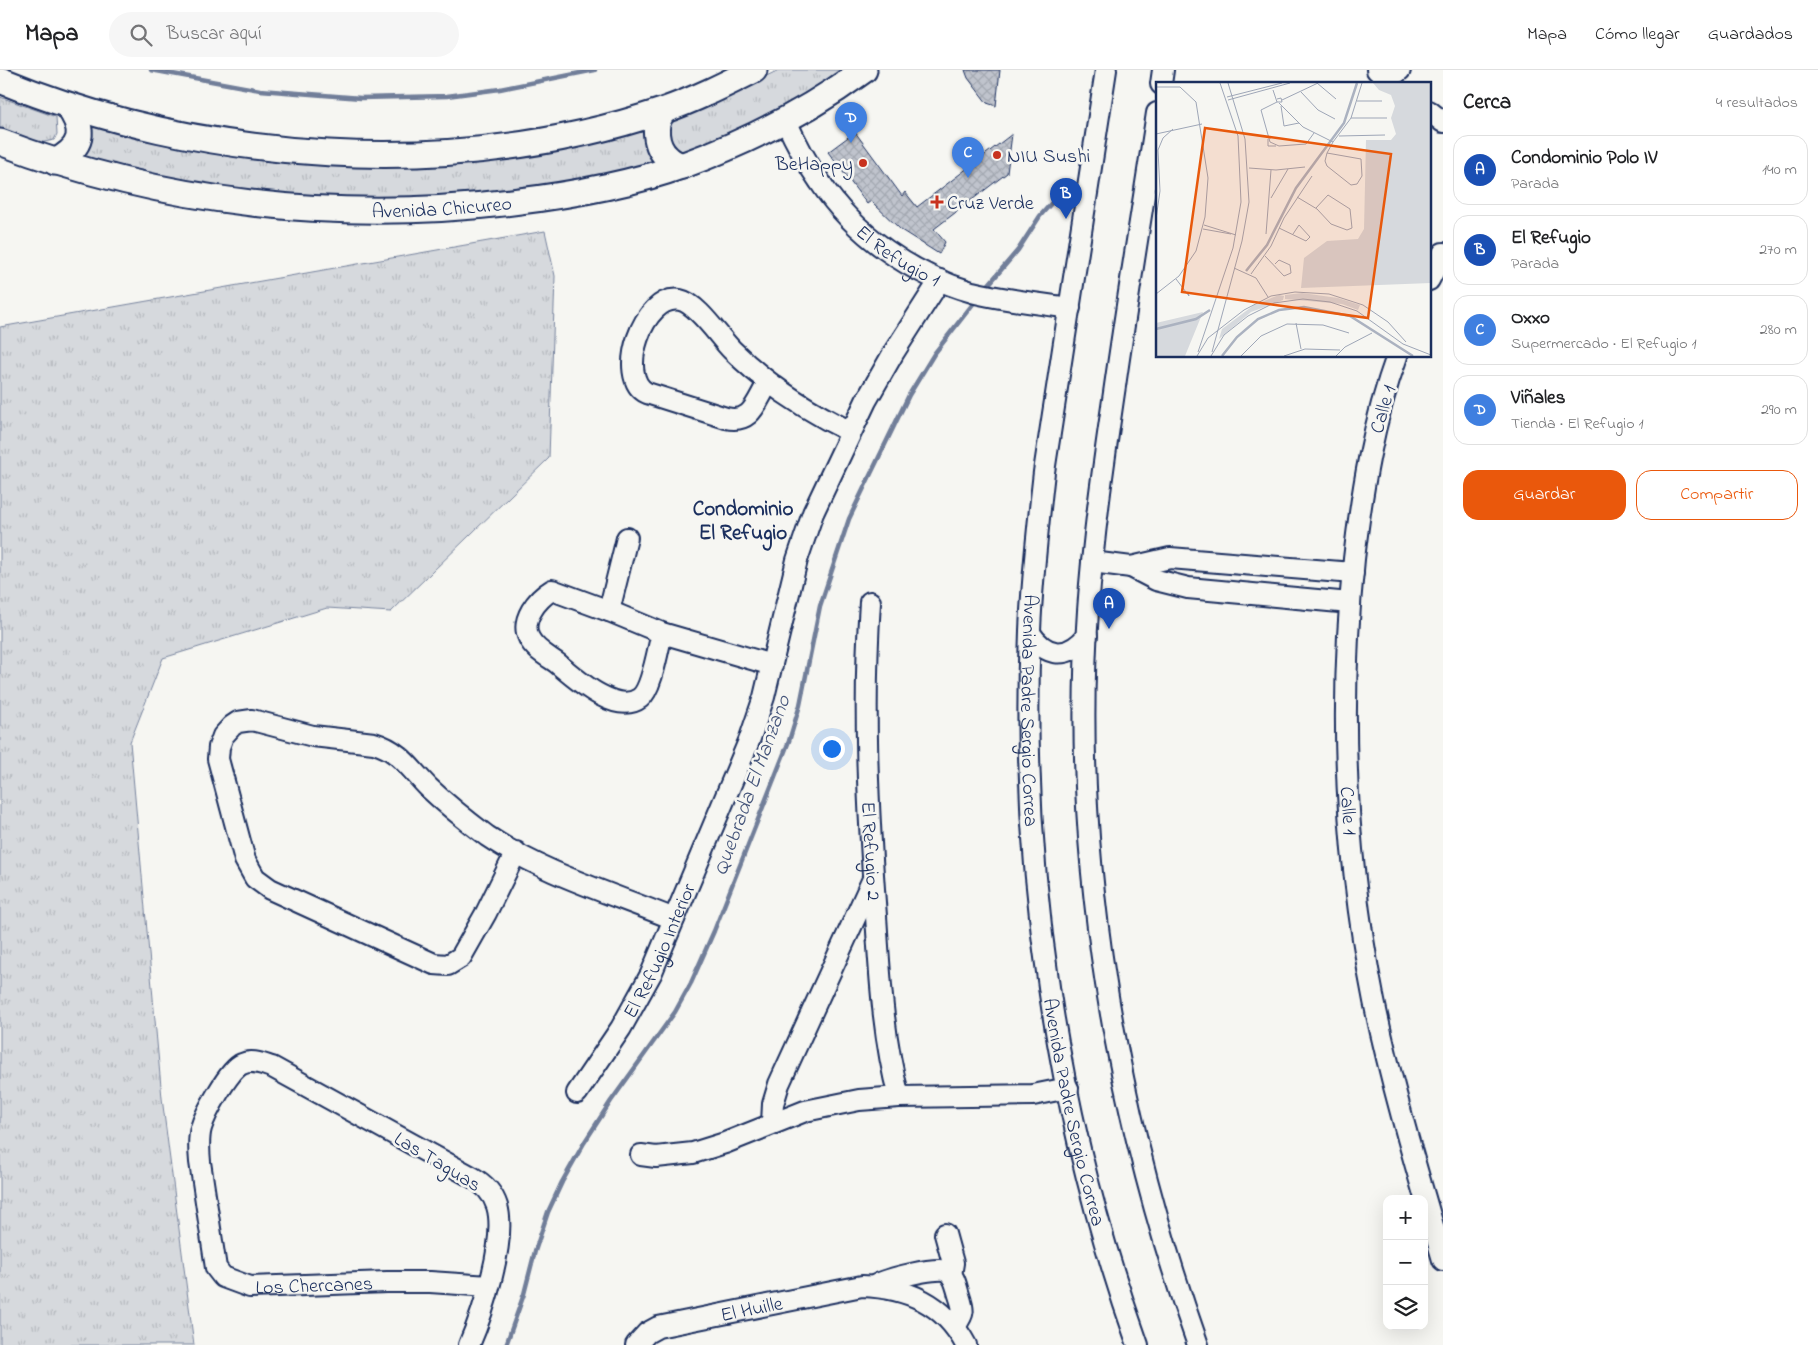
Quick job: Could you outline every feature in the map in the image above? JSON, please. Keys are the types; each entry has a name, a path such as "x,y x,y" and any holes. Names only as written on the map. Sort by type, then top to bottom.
{"main road":[{"path":"0,80 68,106 123,122 204,138 273,148 354,154 439,152 516,144 611,126 664,110 700,96 754,70"},
{"name":"Avenida Chicureo","path":"0,142 55,162 146,185 231,201 363,211 449,209 549,198 624,183 682,166 736,144 785,119 864,70"},
{"path":"55,162 73,150 79,137 76,119 68,106"},
{"path":"664,110 657,122 656,132 658,140 662,151 668,158 682,166"}],"street":[{"name":"Avenida Padre Sergio Correa","path":"1106,70 1044,472 1033,581 1030,633 1029,727 1032,825 1043,940 1068,1088 1100,1223 1138,1345"},
{"path":"1377,70 1388,75 1401,75"},
{"path":"1430,112 1443,122"},
{"name":"El Refugio 1","path":"785,119 816,177 830,197 848,218 897,257 940,280 971,291 994,297 1070,308"},
{"path":"1156,119 1103,463 1092,562 1087,636 1085,722 1088,822 1093,881 1106,976 1118,1049 1139,1149 1164,1242 1198,1345"},
{"path":"1430,278 1443,253"},
{"name":"El Refugio Interior","path":"577,1093 607,1050 651,974 749,741 761,706 797,560 805,535 850,432 881,373 940,280"},
{"path":"768,383 748,415 737,420 647,393 639,388 634,378 635,350 639,333 647,318 662,304 675,300 685,302 696,310 746,364 768,383 802,406 850,432"},
{"name":"Calle 1","path":"1396,358 1373,437 1363,492 1350,603 1346,667 1347,756 1354,856 1364,935 1382,1039 1443,1260"},
{"path":"609,611 627,538"},
{"path":"1131,567 1170,558 1353,573"},
{"path":"1092,562 1131,567 1156,580 1177,586 1350,603"},
{"path":"662,633 652,671 642,696 631,703 622,702 592,690 533,645 526,629 526,622 537,602 552,590 662,633 772,665"},
{"name":"El Refugio 2","path":"870,602 867,687 873,879 886,1040 899,1097"},
{"path":"1030,633 1044,648 1058,653 1068,651 1077,646 1087,636"},
{"path":"516,852 486,913 461,957 448,965 434,964 270,889 255,878 245,860 218,759 222,736 238,722 252,720 313,736 374,743 383,746 399,755 428,787 462,817 488,836 545,867 674,919"},
{"path":"772,1123 773,1104 779,1084 873,879"},
{"name":"Las Taguas","path":"243,1063 256,1062 272,1067 472,1178 484,1186 494,1198 499,1221 499,1235 489,1286 469,1345"},
{"name":"Los Chercanes","path":"243,1063 235,1068 226,1078 201,1127 199,1145 216,1268 223,1277 250,1287 387,1282 430,1282 489,1286"},
{"path":"641,1155 656,1157 693,1153 725,1143 806,1111 836,1104 899,1097 1033,1095 1068,1088"},
{"path":"945,1234 953,1263 951,1275 954,1279 963,1312 962,1318 955,1326"},
{"name":"El Huille","path":"873,1286 890,1279 936,1270 944,1270 951,1275"},
{"name":"El Huille","path":"636,1345 647,1333 664,1325 849,1288 873,1286 919,1298 940,1311 955,1326 966,1345"}],"green space":[{"path":"779,70 852,70 820,91 693,152 672,152 661,126"},
{"path":"0,97 56,117 57,134 54,140 30,145 0,132"},
{"path":"85,122 121,134 215,150 316,161 650,124 662,163 577,182 405,204 248,194 77,160"},
{"path":"545,231 555,276 549,458 391,612 327,608 163,658 130,742 162,1098 194,1345 0,1345 0,327"}],"building":[{"path":"965,70 1000,70 996,106 987,103 968,78"},
{"path":"855,132 902,196 905,192 917,207 1012,134 1007,173 934,229 945,242 939,254 901,230 871,201 867,204 828,152"}],"waterway":[{"path":"151,70 260,90 361,98 447,96 500,89 595,70"},
{"name":"Quebrada El Manzano","path":"984,290 1018,250 1040,216 1062,191"},
{"name":"Quebrada El Manzano","path":"506,1345 524,1294 535,1251 548,1212 562,1182 611,1101 675,1012 691,983 714,931 789,741 800,705 820,606 849,519 909,395 934,354 976,300"}],"place":[{"name":"Viñales","path":"851,143"},
{"name":"NIU Sushi","path":"997,155"},
{"name":"BeHappy","path":"863,163"},
{"name":"Oxxo","path":"968,178"},
{"name":"Cruz Verde","path":"937,202"},
{"name":"El Refugio","path":"1066,219"},
{"name":"Condominio Polo IV","path":"1109,629"}],"district":[{"name":"Condominio El Refugio","path":"743,520"}]}
